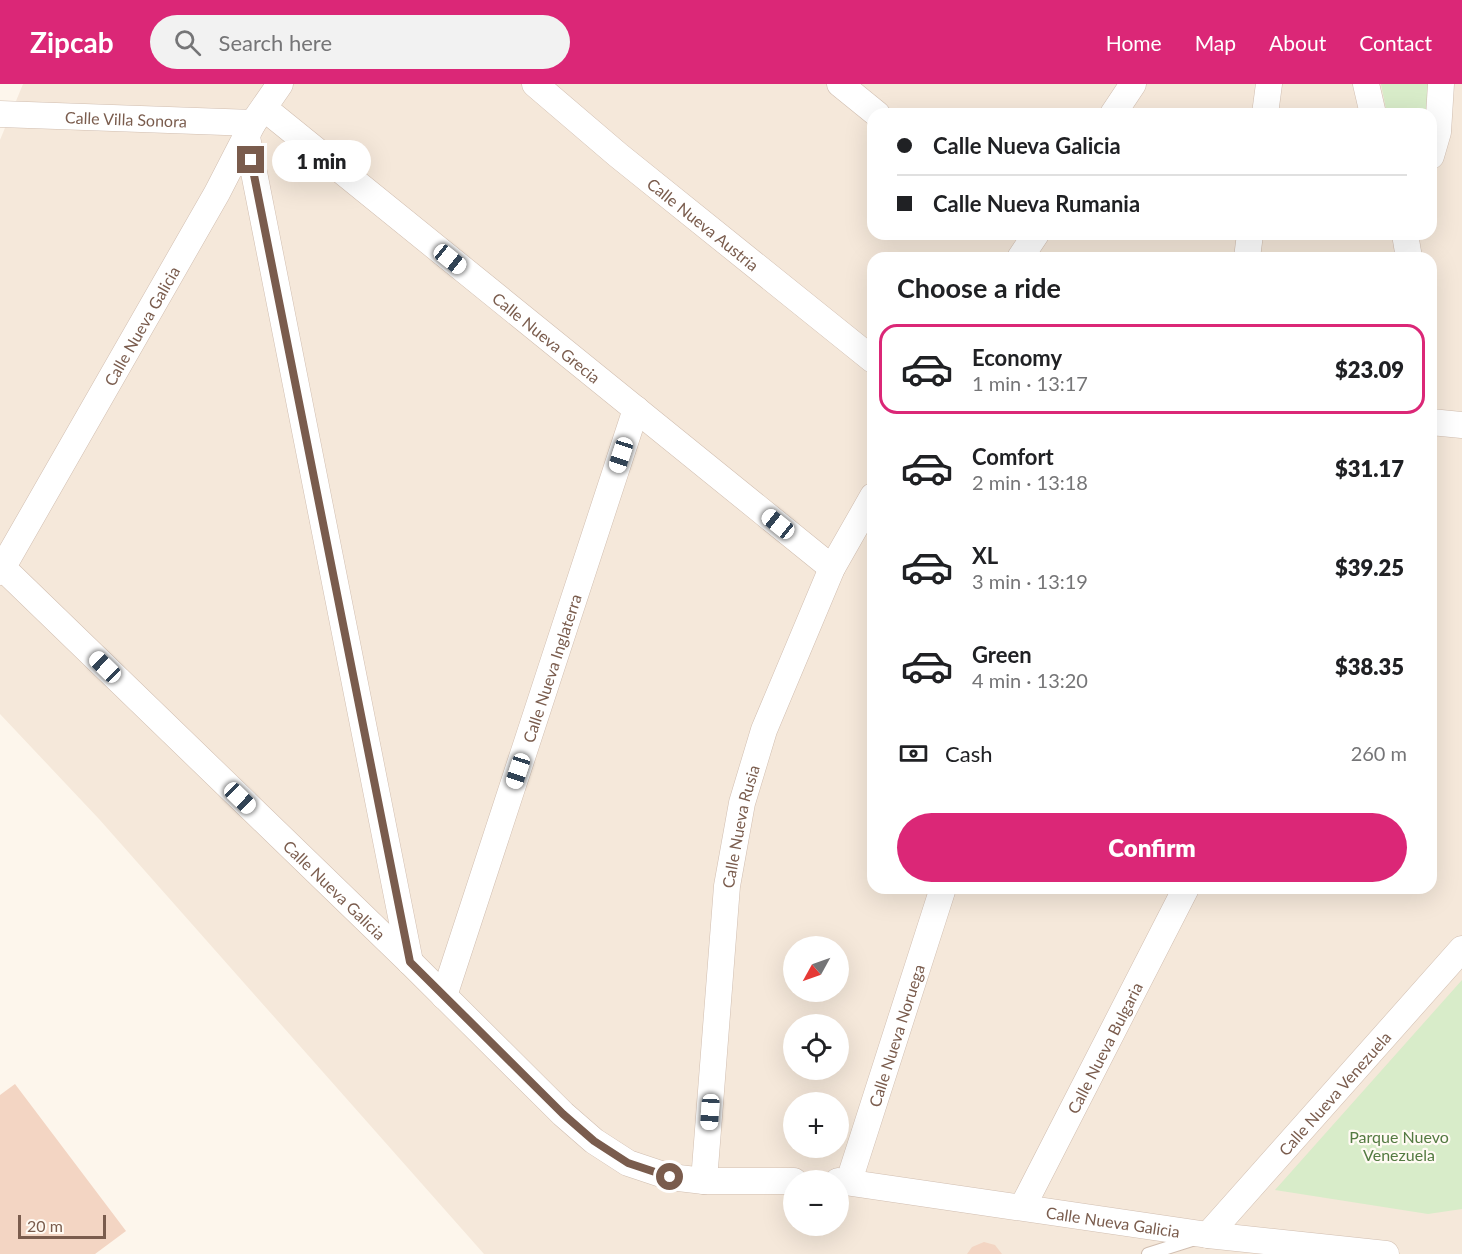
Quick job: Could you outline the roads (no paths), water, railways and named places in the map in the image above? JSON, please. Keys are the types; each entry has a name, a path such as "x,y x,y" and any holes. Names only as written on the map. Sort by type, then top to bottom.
{"street":[{"name":"Calle Nueva Galicia","path":"280,84 254,123 1,570 594,1141 628,1163 670,1177 704,1180 783,1181"},
{"name":"Calle Nueva Austria","path":"536,84 618,155 867,355"},
{"path":"840,84 870,108"},
{"path":"1117,108 1133,84"},
{"path":"1266,108 1269,84"},
{"path":"1366,84 1372,108"},
{"path":"1437,135 1441,84"},
{"name":"Calle Villa Sonora","path":"0,114 254,123"},
{"name":"Calle Nueva Grecia","path":"254,123 636,410 832,567"},
{"path":"254,123 410,962"},
{"name":"Calle Nueva Inglaterra","path":"444,996 636,410"},
{"path":"1437,423 1462,425"},
{"name":"Calle Nueva Rusia","path":"704,1180 727,885 742,803 764,730 832,567 867,506"},
{"name":"Calle Nueva Noruega","path":"848,1170 941,894"},
{"name":"Calle Nueva Bulgaria","path":"1023,1206 1183,894"},
{"name":"Calle Nueva Venezuela","path":"1208,1235 1462,950"},
{"name":"Calle Nueva Galicia","path":"849,1182 1208,1235 1386,1254"}],"lane":[{"path":"1148,1254 1208,1235"}],"park label":[{"name":"Parque Nuevo Venezuela","path":"1399,1145"}]}
